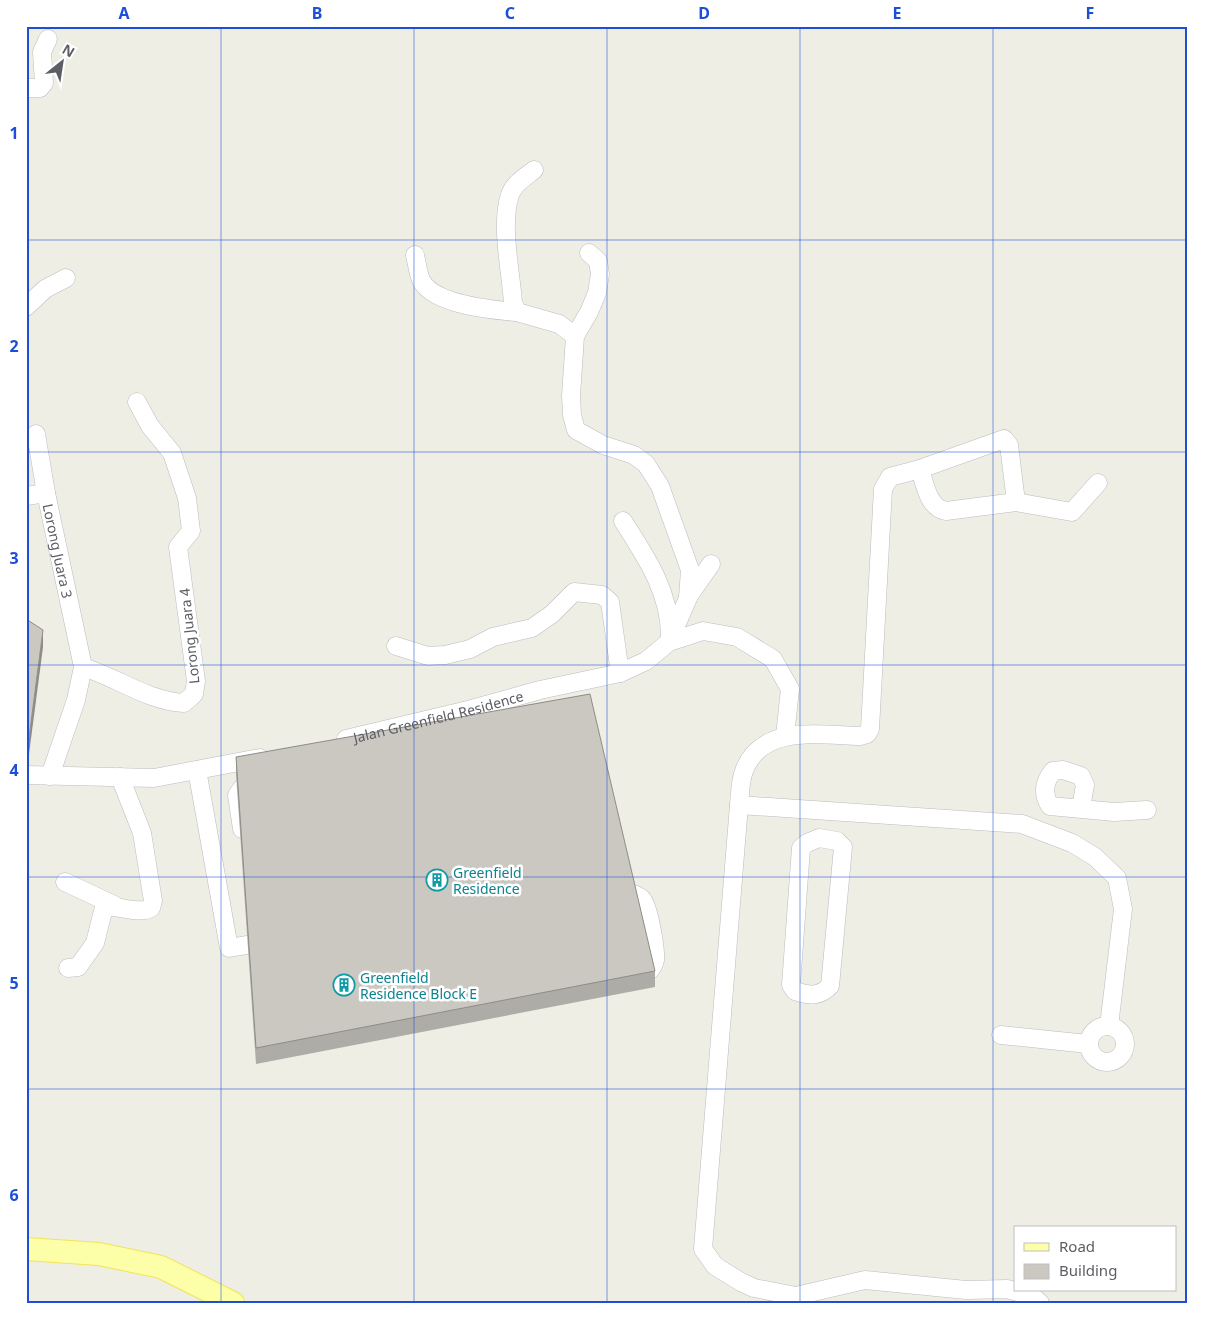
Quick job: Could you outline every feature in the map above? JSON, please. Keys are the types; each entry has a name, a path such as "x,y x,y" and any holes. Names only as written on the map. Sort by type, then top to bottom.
{"main road":[{"path":"26,1249 99,1254 161,1267 232,1303"}],"street":[{"path":"26,88 40,88 44,83 42,52 48,39"},
{"path":"517,312 513,303 506,220 510,195 515,186 534,170"},
{"path":"589,253 598,261 600,274 597,292 590,312 575,336 571,396 572,414 576,430 603,445 634,455 646,464 660,486 690,570 688,598"},
{"path":"415,255 422,282 443,299 485,309 517,312 559,324 575,336"},
{"path":"26,307 45,289 66,278"},
{"name":"Lorong Juara 4","path":"84,668 104,674 165,702 184,703 194,694 196,681 178,547 191,531 187,498 180,472 172,453 150,426 136,402"},
{"name":"Lorong Juara 3","path":"36,434 46,493 84,668"},
{"path":"1014,1292 1006,1290 966,1290 865,1280 796,1296 754,1288 741,1282 714,1266 702,1249 739,805 744,771 754,754 766,743 785,736 864,736 870,729 883,489 890,477 920,469 1004,439 1009,444 1016,502"},
{"path":"920,469 931,501 938,510 956,510 1016,502 1072,512 1098,482"},
{"path":"26,496 46,493"},
{"path":"623,521 650,564 666,600 670,642"},
{"path":"670,642 688,598 711,564"},
{"path":"396,646 428,656 445,655 470,649 493,637 532,628 552,614 570,594 581,592 602,595 610,602 620,673"},
{"path":"670,642 703,631 737,637 773,659 790,689 785,736"},
{"name":"Jalan Greenfield Residence","path":"326,743 468,710 540,690 620,673 646,661 670,642"},
{"path":"50,776 76,700 84,668"},
{"path":"26,775 154,778 277,754"},
{"path":"197,770 229,948 290,938"},
{"path":"1050,806 1045,799 1045,786 1053,771 1063,770 1081,776 1085,785 1081,808"},
{"path":"66,882 114,905 145,911 151,908 154,901 142,833 120,777"},
{"path":"245,844 237,794 242,788 271,784"},
{"path":"739,805 1022,824 1072,843 1096,857 1117,878 1123,909 1109,1026"},
{"path":"1039,830 1050,806"},
{"path":"1050,806 1114,812 1147,810"},
{"path":"825,838 827,811"},
{"path":"825,838 838,841 843,848 830,986 824,992 815,995 804,994 795,991 791,985 801,848 807,842 825,838"},
{"path":"602,891 630,893 636,895 647,905 655,959 653,966 640,978 620,980"},
{"path":"68,968 78,967 86,958 95,943 104,907 114,905"},
{"path":"257,922 260,942"},
{"path":"1109,1026 1118,1030 1124,1039 1124,1049 1119,1058 1110,1062 1100,1061 1092,1054 1088,1044 1091,1034 1099,1028 1109,1026"},
{"path":"1000,1035 1088,1044"},
{"path":"1015,1292 1032,1296 1040,1303"}],"building":[{"path":"26,619 43,630 26,761"},
{"name":"Greenfield Residence","path":"590,694 655,971 256,1048 236,757"}],"place":[{"name":"Greenfield Residence","path":"437,880"},
{"name":"Greenfield Residence Block E","path":"344,985"}]}
